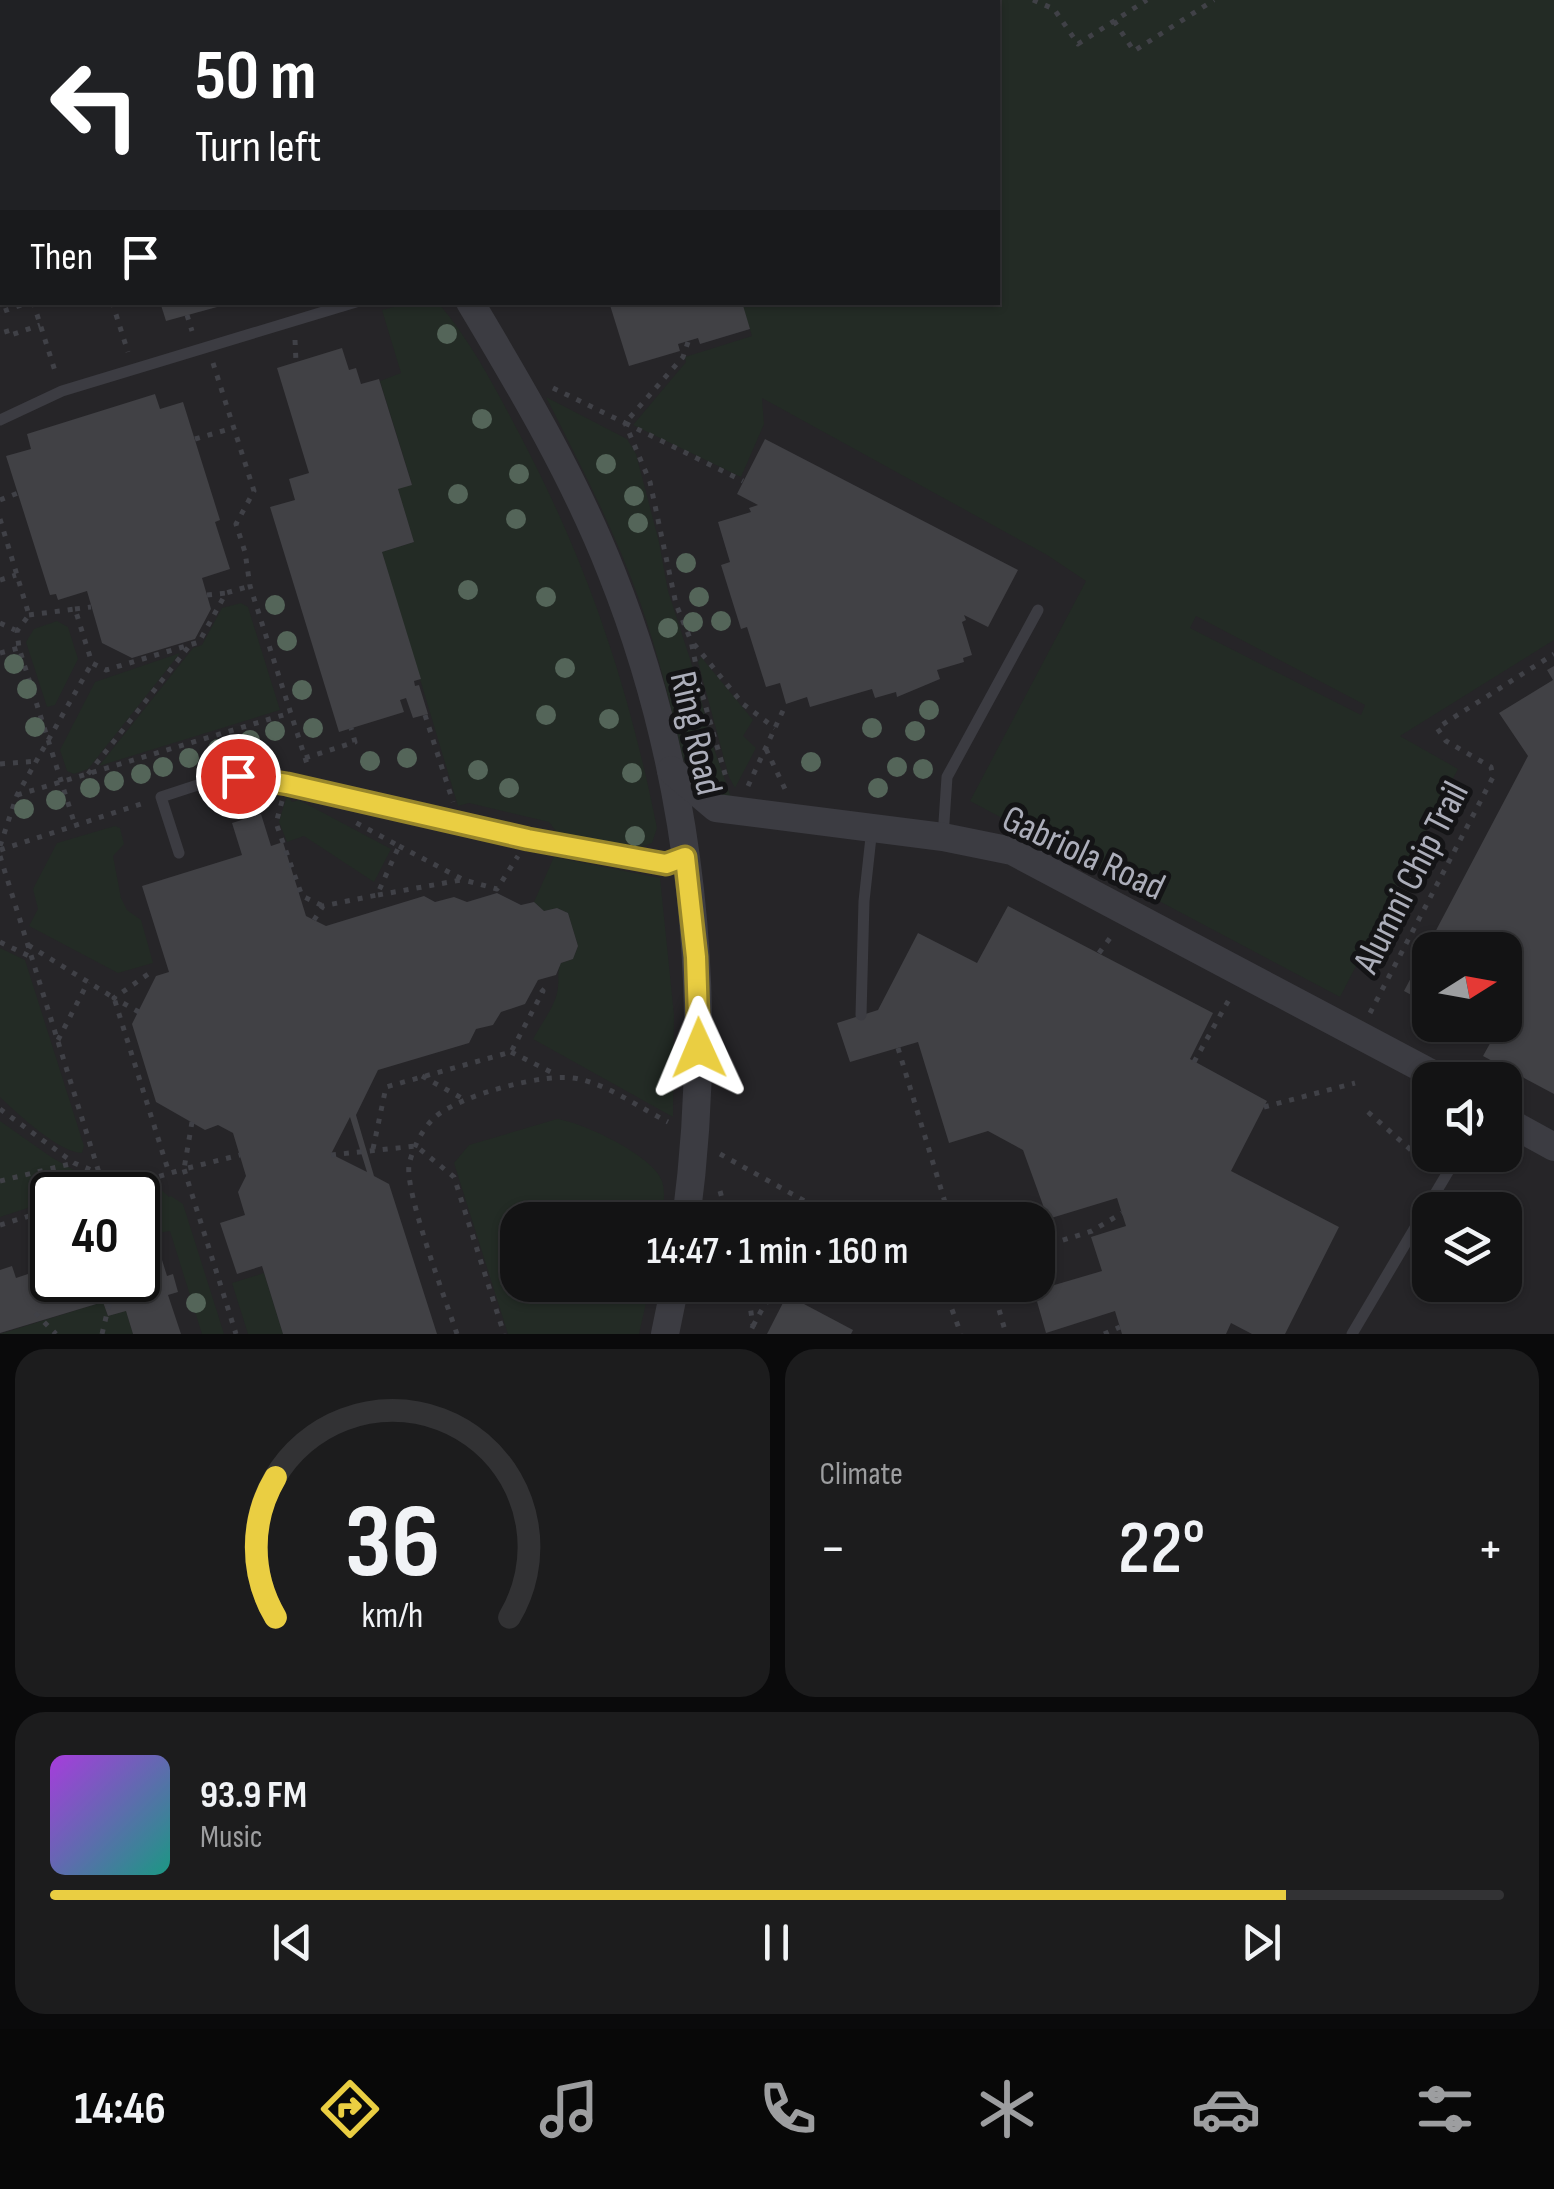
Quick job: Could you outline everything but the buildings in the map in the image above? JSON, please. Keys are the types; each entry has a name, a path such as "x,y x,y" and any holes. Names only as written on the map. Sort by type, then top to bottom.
{"street":[{"name":"Ring Road","path":"472,305 535,411 611,570 648,680 671,770 685,857 699,1022 695,1140 688,1202"},
{"name":"Gabriola Road","path":"671,770 716,808 943,837 1012,852 1412,1062"},
{"path":"1522,1129 1554,1147"},
{"path":"664,1334 671,1302"}],"lane":[{"path":"0,420 62,391 346,305"},
{"path":"943,837 947,777 1038,610"},
{"path":"178,853 161,797 222,777 238,776 528,839 666,864 685,857"},
{"path":"861,1015 864,901 872,828"},
{"path":"1352,1334 1448,1172"}],"path":[{"path":"1033,0 1054,9 1078,44 1147,0"},
{"path":"1114,21 1134,51 1202,3 1214,0"},
{"path":"4,311 23,305"},
{"path":"33,305 62,391"},
{"path":"113,305 133,369"},
{"path":"6,329 8,336 40,325"},
{"path":"625,423 682,357 688,342"},
{"path":"208,346 254,491 236,524 246,552 250,586 316,790 330,809 464,880 498,889 528,839"},
{"path":"550,386 743,481"},
{"path":"625,423 650,482 676,604 692,641 701,690 730,792"},
{"path":"195,439 233,428"},
{"path":"0,500 18,493"},
{"path":"0,520 29,616"},
{"path":"0,580 17,574"},
{"path":"206,594 250,586"},
{"path":"75,609 92,663 106,670 199,642 226,593"},
{"path":"76,824 19,648 17,630 29,616 91,606"},
{"path":"0,622 17,630"},
{"path":"692,641 743,704 775,728"},
{"path":"86,776 190,646"},
{"path":"0,654 19,648"},
{"name":"Alumni Chip Trail","path":"1359,1033 1492,777 1491,767 1446,740 1438,728 1554,654"},
{"path":"92,663 17,795 0,851 3,877 99,1172"},
{"path":"740,802 786,704"},
{"path":"17,795 290,713"},
{"path":"424,715 460,823"},
{"path":"305,758 355,742 351,728"},
{"path":"766,749 784,789"},
{"path":"0,764 38,761"},
{"path":"287,784 276,823 302,896 323,906 464,880"},
{"path":"0,851 161,797"},
{"path":"378,895 400,846"},
{"path":"314,920 323,906"},
{"path":"1099,953 1115,931"},
{"path":"0,942 31,958"},
{"path":"28,945 138,1012"},
{"path":"114,998 154,970"},
{"path":"58,1040 88,982"},
{"path":"510,1052 542,991 536,984"},
{"path":"1194,1062 1232,993"},
{"path":"114,998 169,1173"},
{"path":"898,1048 945,1202"},
{"path":"372,1150 386,1087 510,1052 562,1077"},
{"path":"136,1066 145,1064"},
{"path":"422,1076 467,1101"},
{"path":"457,1334 410,1185 409,1166 416,1146 435,1117 467,1101 534,1080 579,1079 604,1088 806,1202"},
{"path":"1264,1108 1355,1082"},
{"path":"0,1109 74,1164 96,1172"},
{"path":"1368,1112 1412,1152"},
{"path":"192,1122 184,1169 236,1334"},
{"path":"331,1156 416,1146 454,1177 504,1334"},
{"path":"160,1176 240,1155"},
{"path":"0,1181 74,1164"},
{"path":"720,1190 723,1202"},
{"path":"1055,1243 1092,1231 1122,1213"},
{"path":"0,1225 30,1216"},
{"path":"102,1334 110,1302"},
{"path":"749,1302 753,1326"},
{"path":"749,1334 766,1302"},
{"path":"950,1302 961,1334"},
{"path":"997,1302 1006,1334"},
{"path":"35,1313 56,1334"},
{"path":"1104,1334 1120,1327"}],"shaded area":[{"path":"1000,0 1554,0 1554,1334 0,1334 0,305 1000,305"},
{"path":"1000,0 1554,0 1554,640 1400,736 1458,769 1340,997 970,801 1086,581 1047,555 762,398 764,424 741,477 633,425 686,362 685,357 752,336 743,305 1000,305","holes":["1196,616 1365,705 1361,715 1190,628"]},
{"path":"402,305 440,305 483,367 544,482 585,578 619,674 657,828 652,843 635,849 559,835 549,822 469,803 458,806 382,552 414,542 398,489 412,484 380,381 401,373 382,310"},
{"path":"546,397 627,439 636,454 668,591 707,723 706,736 690,771 683,759 647,621 630,576"},
{"path":"241,603 248,607 280,710 99,766 193,648 202,645 222,608"},
{"path":"57,621 68,627 78,659 55,705 47,707 26,642 34,629"},
{"path":"180,653 88,769 74,774 67,771 60,750 95,682"},
{"path":"701,657 753,720 743,736 756,748 735,788 698,662"},
{"path":"712,743 731,797 725,799 693,777"},
{"path":"287,795 292,802 299,800 391,849 374,882 304,836 287,842 279,822"},
{"path":"115,826 120,828 124,844 113,856 121,898 127,910 141,920 153,963 118,973 29,926 38,909 33,889 57,843"},
{"path":"554,857 660,878 674,1015 673,1117 533,1039 555,1000 561,963 573,959 578,946 568,913 557,908 544,911 534,902"},
{"path":"0,948 25,960 84,1146 82,1153 50,1139 0,1097"},
{"path":"557,1119 599,1133 632,1151 656,1171 662,1181 663,1202 500,1202 500,1302 646,1302 639,1334 508,1334 454,1163 469,1145"},
{"path":"0,1121 77,1172 30,1172 30,1207 0,1217"},
{"path":"160,1189 183,1204 224,1334 202,1334 170,1231 160,1233"},
{"path":"264,1273 283,1334 248,1334 232,1283"},
{"path":"103,1302 108,1316 126,1311 133,1334 0,1334"}],"route":[{"path":"238,776 528,839 666,864 685,857 696,957 699,1048"}]}
